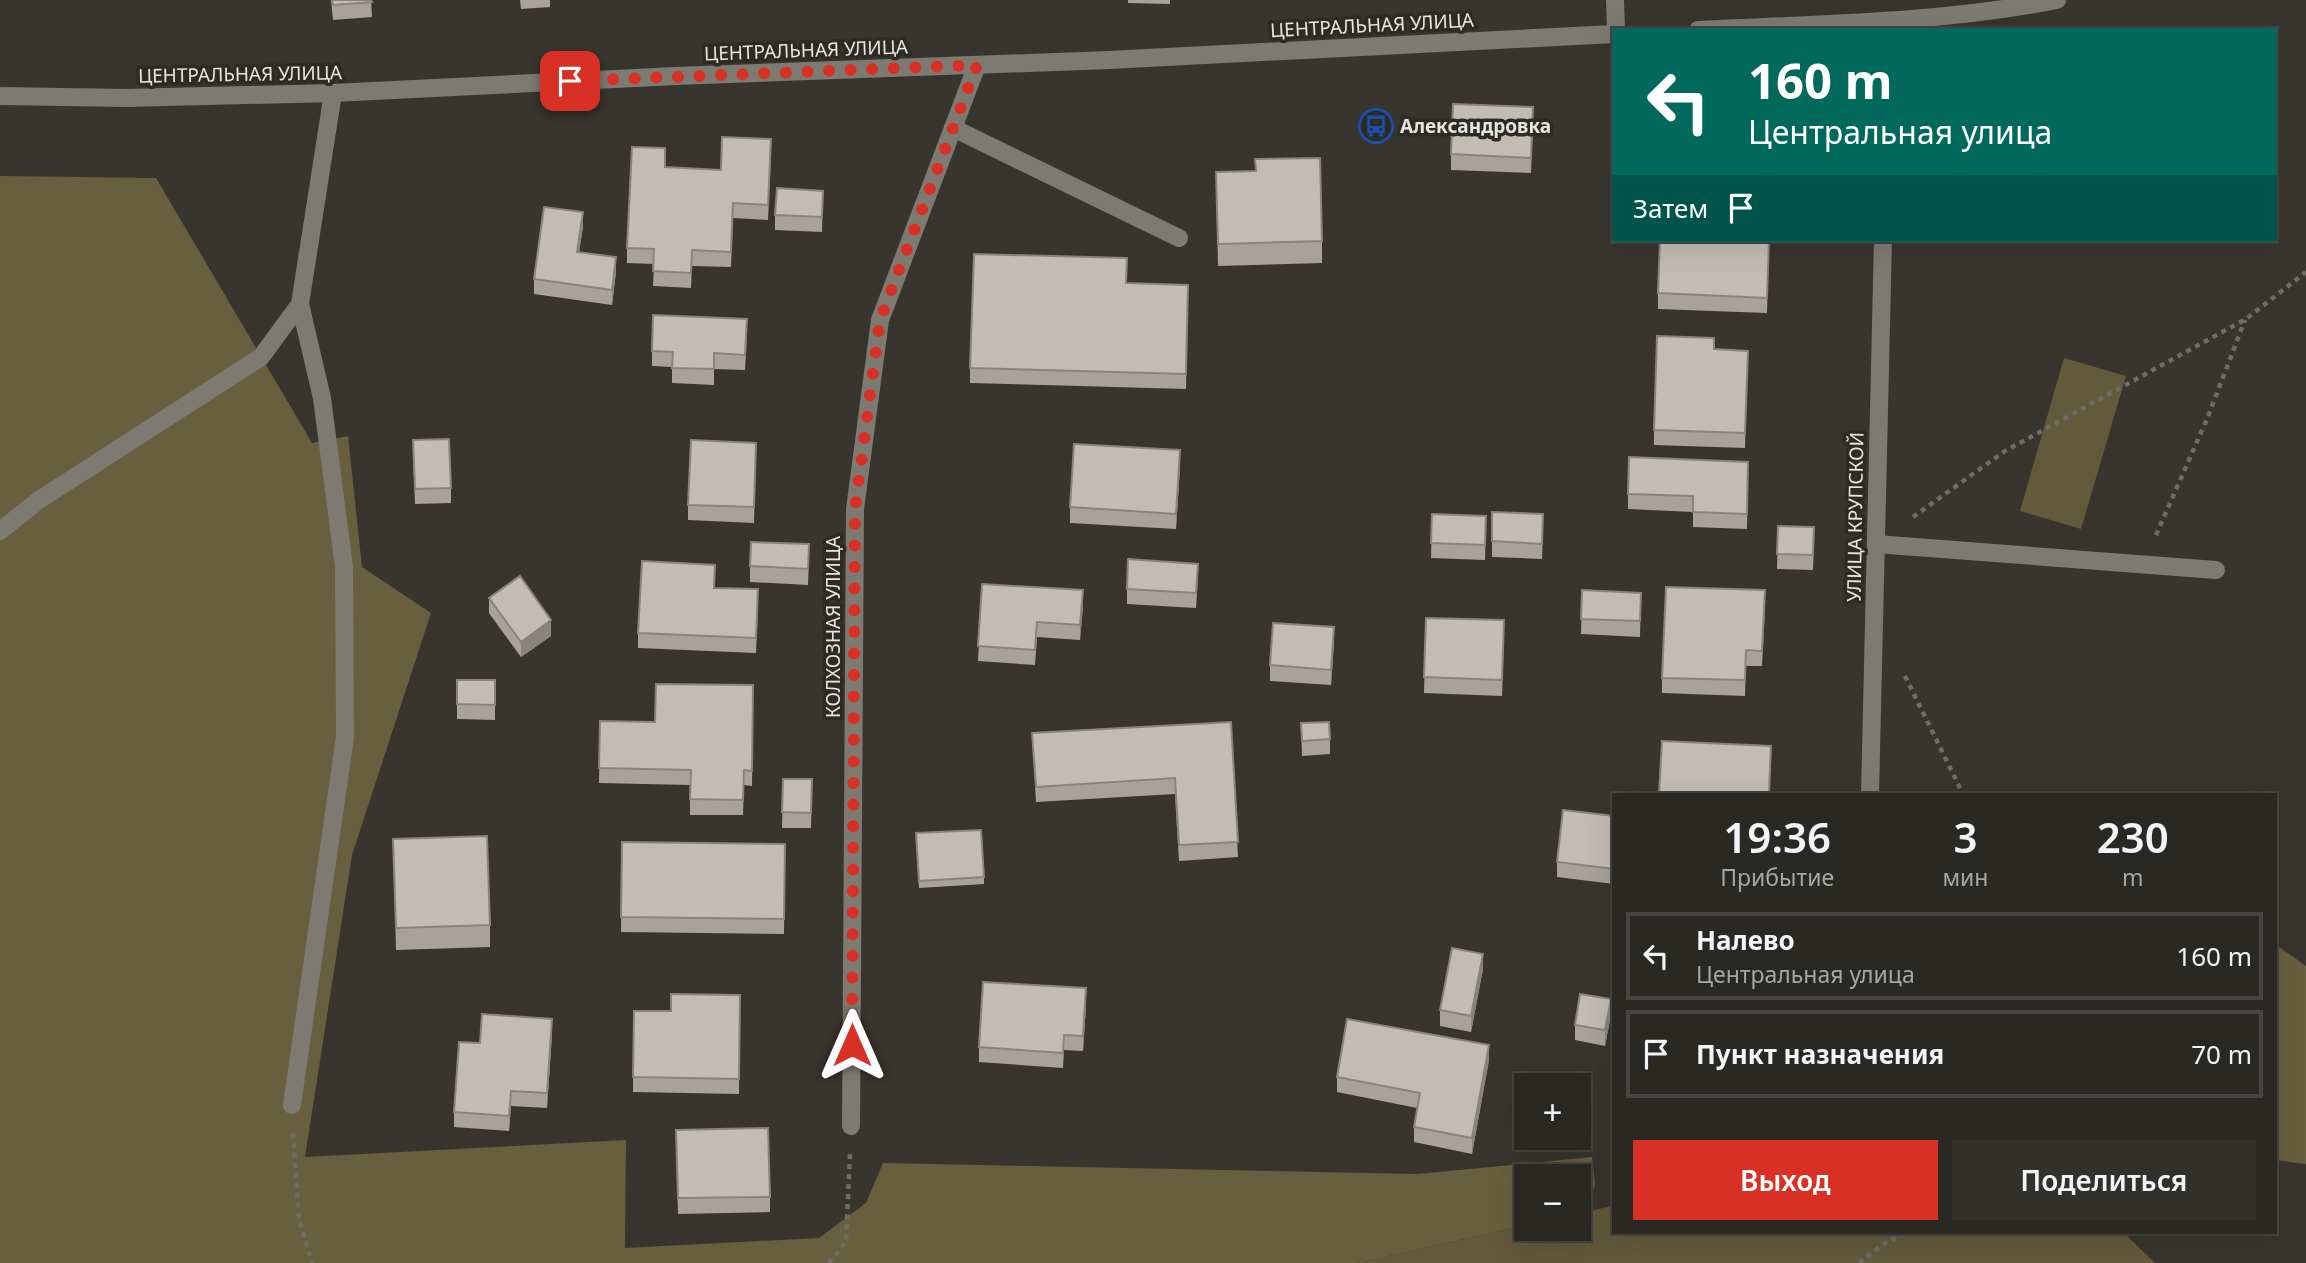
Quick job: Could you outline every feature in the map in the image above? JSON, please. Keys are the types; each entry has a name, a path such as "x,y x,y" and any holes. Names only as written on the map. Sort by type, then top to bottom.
{"main road":[{"path":"1615,0 1615,28"},
{"path":"1774,28 1888,25 2018,8 2057,0"},
{"name":"ЦЕНТРАЛЬНАЯ УЛИЦА","path":"0,96 126,98 333,93 977,65 1612,32"},
{"name":"КОЛХОЗНАЯ УЛИЦА","path":"852,1125 855,509 880,320 977,65"},
{"path":"292,1105 345,737 344,567 322,398 300,304 333,93"},
{"path":"953,128 1179,238"},
{"name":"УЛИЦА КРУПСКОЙ","path":"1870,793 1883,242"},
{"path":"0,531 39,500 261,357 300,304"},
{"path":"1876,544 2216,570"}],"path":[{"path":"1876,544 2005,451 2246,319 2306,272"},
{"path":"2135,563 2161,529 2246,319"},
{"path":"1903,673 1963,793"},
{"path":"292,1105 299,1219 312,1263"},
{"path":"830,1263 846,1242 852,1125"},
{"path":"1859,1263 1882,1245 1903,1234"}],"shaded area":[{"path":"0,176 156,178 312,443 348,436 362,567 431,613 352,855 305,1157 626,1140 625,1248 819,1238 866,1203 883,1163 1418,1174 1514,1165 1514,1228 1358,1263 0,1263"},
{"path":"2064,358 2126,376 2081,529 2020,511"},
{"path":"2277,945 2306,966 2306,1164 2277,1160"},
{"path":"1592,1157 1595,1185 1591,1196 1591,1164 1520,1164"},
{"path":"1612,1206 1612,1234 2125,1234 2155,1263 1358,1263 1514,1228 1514,1241 1591,1241 1591,1211"}],"building":[{"path":"332,0 371,0 372,2 333,5"},
{"path":"1453,104 1533,107 1531,158 1451,154"},
{"path":"722,137 771,139 768,205 733,203 731,252 692,250 691,273 653,271 654,249 627,248 632,147 665,148 665,167 721,170"},
{"path":"1320,158 1322,241 1218,244 1216,172 1256,171 1255,159"},
{"path":"777,188 823,191 822,217 775,215"},
{"path":"544,207 583,212 577,252 616,257 612,290 534,279"},
{"path":"1660,242 1769,242 1767,298 1658,293"},
{"path":"974,254 1127,258 1126,283 1188,285 1186,374 970,368"},
{"path":"653,315 747,319 745,355 714,353 714,369 672,368 673,352 652,351"},
{"path":"1657,336 1714,338 1714,349 1748,351 1745,433 1654,430"},
{"path":"449,439 451,488 415,489 413,440"},
{"path":"691,440 756,443 754,507 688,505"},
{"path":"1074,444 1180,450 1176,514 1070,507"},
{"path":"1629,457 1748,462 1747,514 1693,512 1693,496 1628,494"},
{"path":"1492,512 1543,514 1542,544 1492,541"},
{"path":"1432,514 1486,516 1485,545 1431,543"},
{"path":"1778,526 1814,527 1813,555 1777,554"},
{"path":"751,542 809,544 808,569 750,566"},
{"path":"1128,559 1198,564 1196,593 1127,589"},
{"path":"642,561 715,565 714,588 758,589 756,638 638,633"},
{"path":"520,576 551,620 521,642 489,598"},
{"path":"982,584 1083,590 1080,625 1037,622 1035,650 978,646"},
{"path":"1666,587 1765,590 1762,651 1746,650 1745,680 1662,678"},
{"path":"1582,590 1641,593 1640,621 1581,619"},
{"path":"1426,618 1504,620 1502,680 1424,677"},
{"path":"1273,623 1334,627 1331,670 1270,665"},
{"path":"457,680 495,680 495,705 457,704"},
{"path":"656,684 753,685 752,771 744,770 743,800 690,799 691,770 599,768 600,721 655,722"},
{"path":"1231,722 1238,842 1179,845 1175,778 1036,787 1032,733"},
{"path":"1329,722 1330,739 1302,741 1301,723"},
{"path":"1662,741 1771,746 1769,793 1659,793"},
{"path":"783,779 812,779 811,813 782,812"},
{"path":"1563,810 1612,816 1612,869 1557,862"},
{"path":"981,830 984,877 919,881 916,833"},
{"path":"487,836 490,925 396,928 393,839"},
{"path":"622,842 785,844 784,919 621,917"},
{"path":"1452,948 1483,954 1471,1016 1440,1010"},
{"path":"983,982 1086,988 1083,1036 1064,1035 1063,1053 979,1047"},
{"path":"671,994 740,995 739,1079 633,1077 634,1011 671,1011"},
{"path":"1580,994 1611,999 1605,1030 1575,1025"},
{"path":"482,1014 552,1019 547,1093 511,1091 509,1116 454,1112 459,1042 480,1043"},
{"path":"1347,1019 1489,1045 1472,1138 1414,1127 1420,1093 1337,1077"},
{"path":"768,1128 770,1197 678,1198 676,1130"}],"place":[{"name":"Александровка","path":"1376,126"}],"route":[{"path":"570,81 977,65 880,320 855,509 852,1045"}]}
